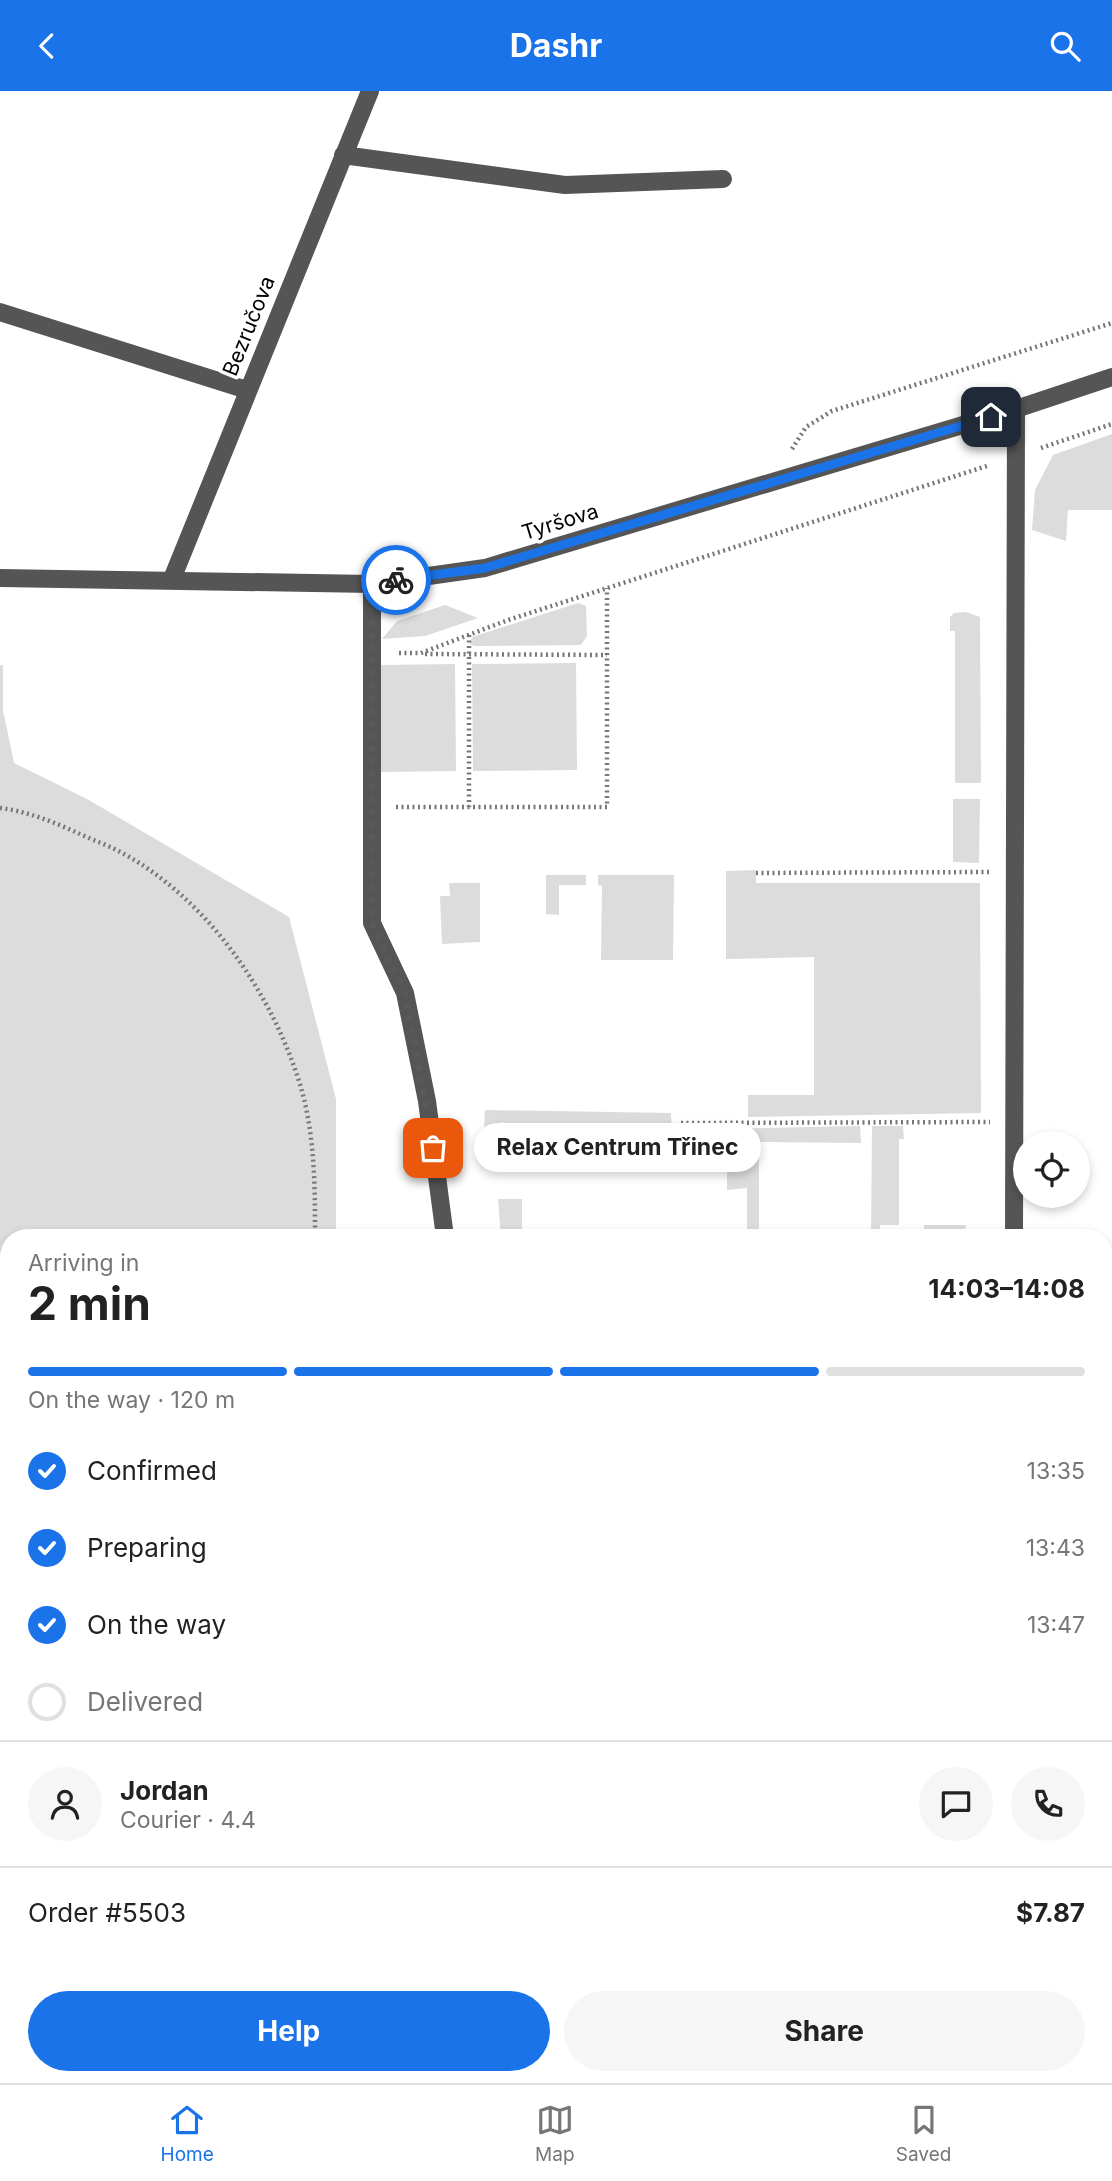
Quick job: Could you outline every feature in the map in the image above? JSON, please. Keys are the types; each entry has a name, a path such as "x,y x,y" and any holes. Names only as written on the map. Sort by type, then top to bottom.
{"street":[{"name":"Bezručova","path":"172,579 370,91"},
{"path":"344,156 565,185 723,179"},
{"path":"0,312 247,390"},
{"name":"Tyršova","path":"0,578 372,584 485,568 1016,409 1112,377"},
{"path":"1013,1229 1016,409"},
{"path":"372,584 372,923 405,993 427,1101 444,1229"}],"path":[{"path":"771,483 806,427 832,411 1112,323"},
{"path":"421,653 607,588 1112,424"},
{"path":"372,807 607,807 607,588"},
{"path":"469,635 469,807"},
{"path":"396,653 607,655"},
{"path":"0,807 62,826 125,854 181,895 227,945 274,1017 298,1077 315,1155 315,1229"},
{"path":"755,873 1016,872"},
{"path":"681,1123 980,1120 1015,1126"}],"shaded area":[{"path":"1112,434 1112,510 1068,510 1066,541 1032,530 1035,490 1053,455"},
{"path":"578,603 586,606 587,636 581,645 470,644 472,637"},
{"path":"445,605 478,618 425,636 382,639 397,621"},
{"path":"966,612 980,617 981,783 955,783 955,631 950,631 950,617 954,613"},
{"path":"576,663 577,770 473,771 472,664"},
{"path":"455,664 456,771 381,772 381,665"},
{"path":"0,665 3,665 3,710 14,763 87,799 289,917 336,1099 336,1229 0,1229"},
{"path":"953,799 980,799 979,863 953,862"},
{"path":"756,870 756,883 980,883 981,1113 748,1117 748,1095 814,1095 814,957 726,959 726,871"},
{"path":"546,875 586,875 586,885 559,885 559,915 546,914"},
{"path":"598,875 674,875 673,960 601,960 602,886 598,885"},
{"path":"449,883 480,883 480,942 442,944 440,896 450,896"},
{"path":"485,1110 671,1113 672,1130 860,1126 861,1143 759,1142 759,1229 747,1229 747,1188 727,1190 727,1166 721,1165 721,1148 522,1148 522,1161 512,1164 513,1151 506,1144 512,1125 502,1122 498,1139 483,1147"},
{"path":"872,1126 903,1126 904,1139 899,1139 899,1225 880,1225 880,1229 871,1229"},
{"path":"498,1199 522,1199 522,1229 500,1229"},
{"path":"924,1225 966,1225 966,1229 924,1229"}],"way so far":[{"path":"396,580 372,584 372,923 405,993 427,1101 433,1148"}],"place":[{"name":"Relax Centrum Třinec","path":"433,1148"}],"route":[{"path":"396,580 485,568 991,417"}]}
